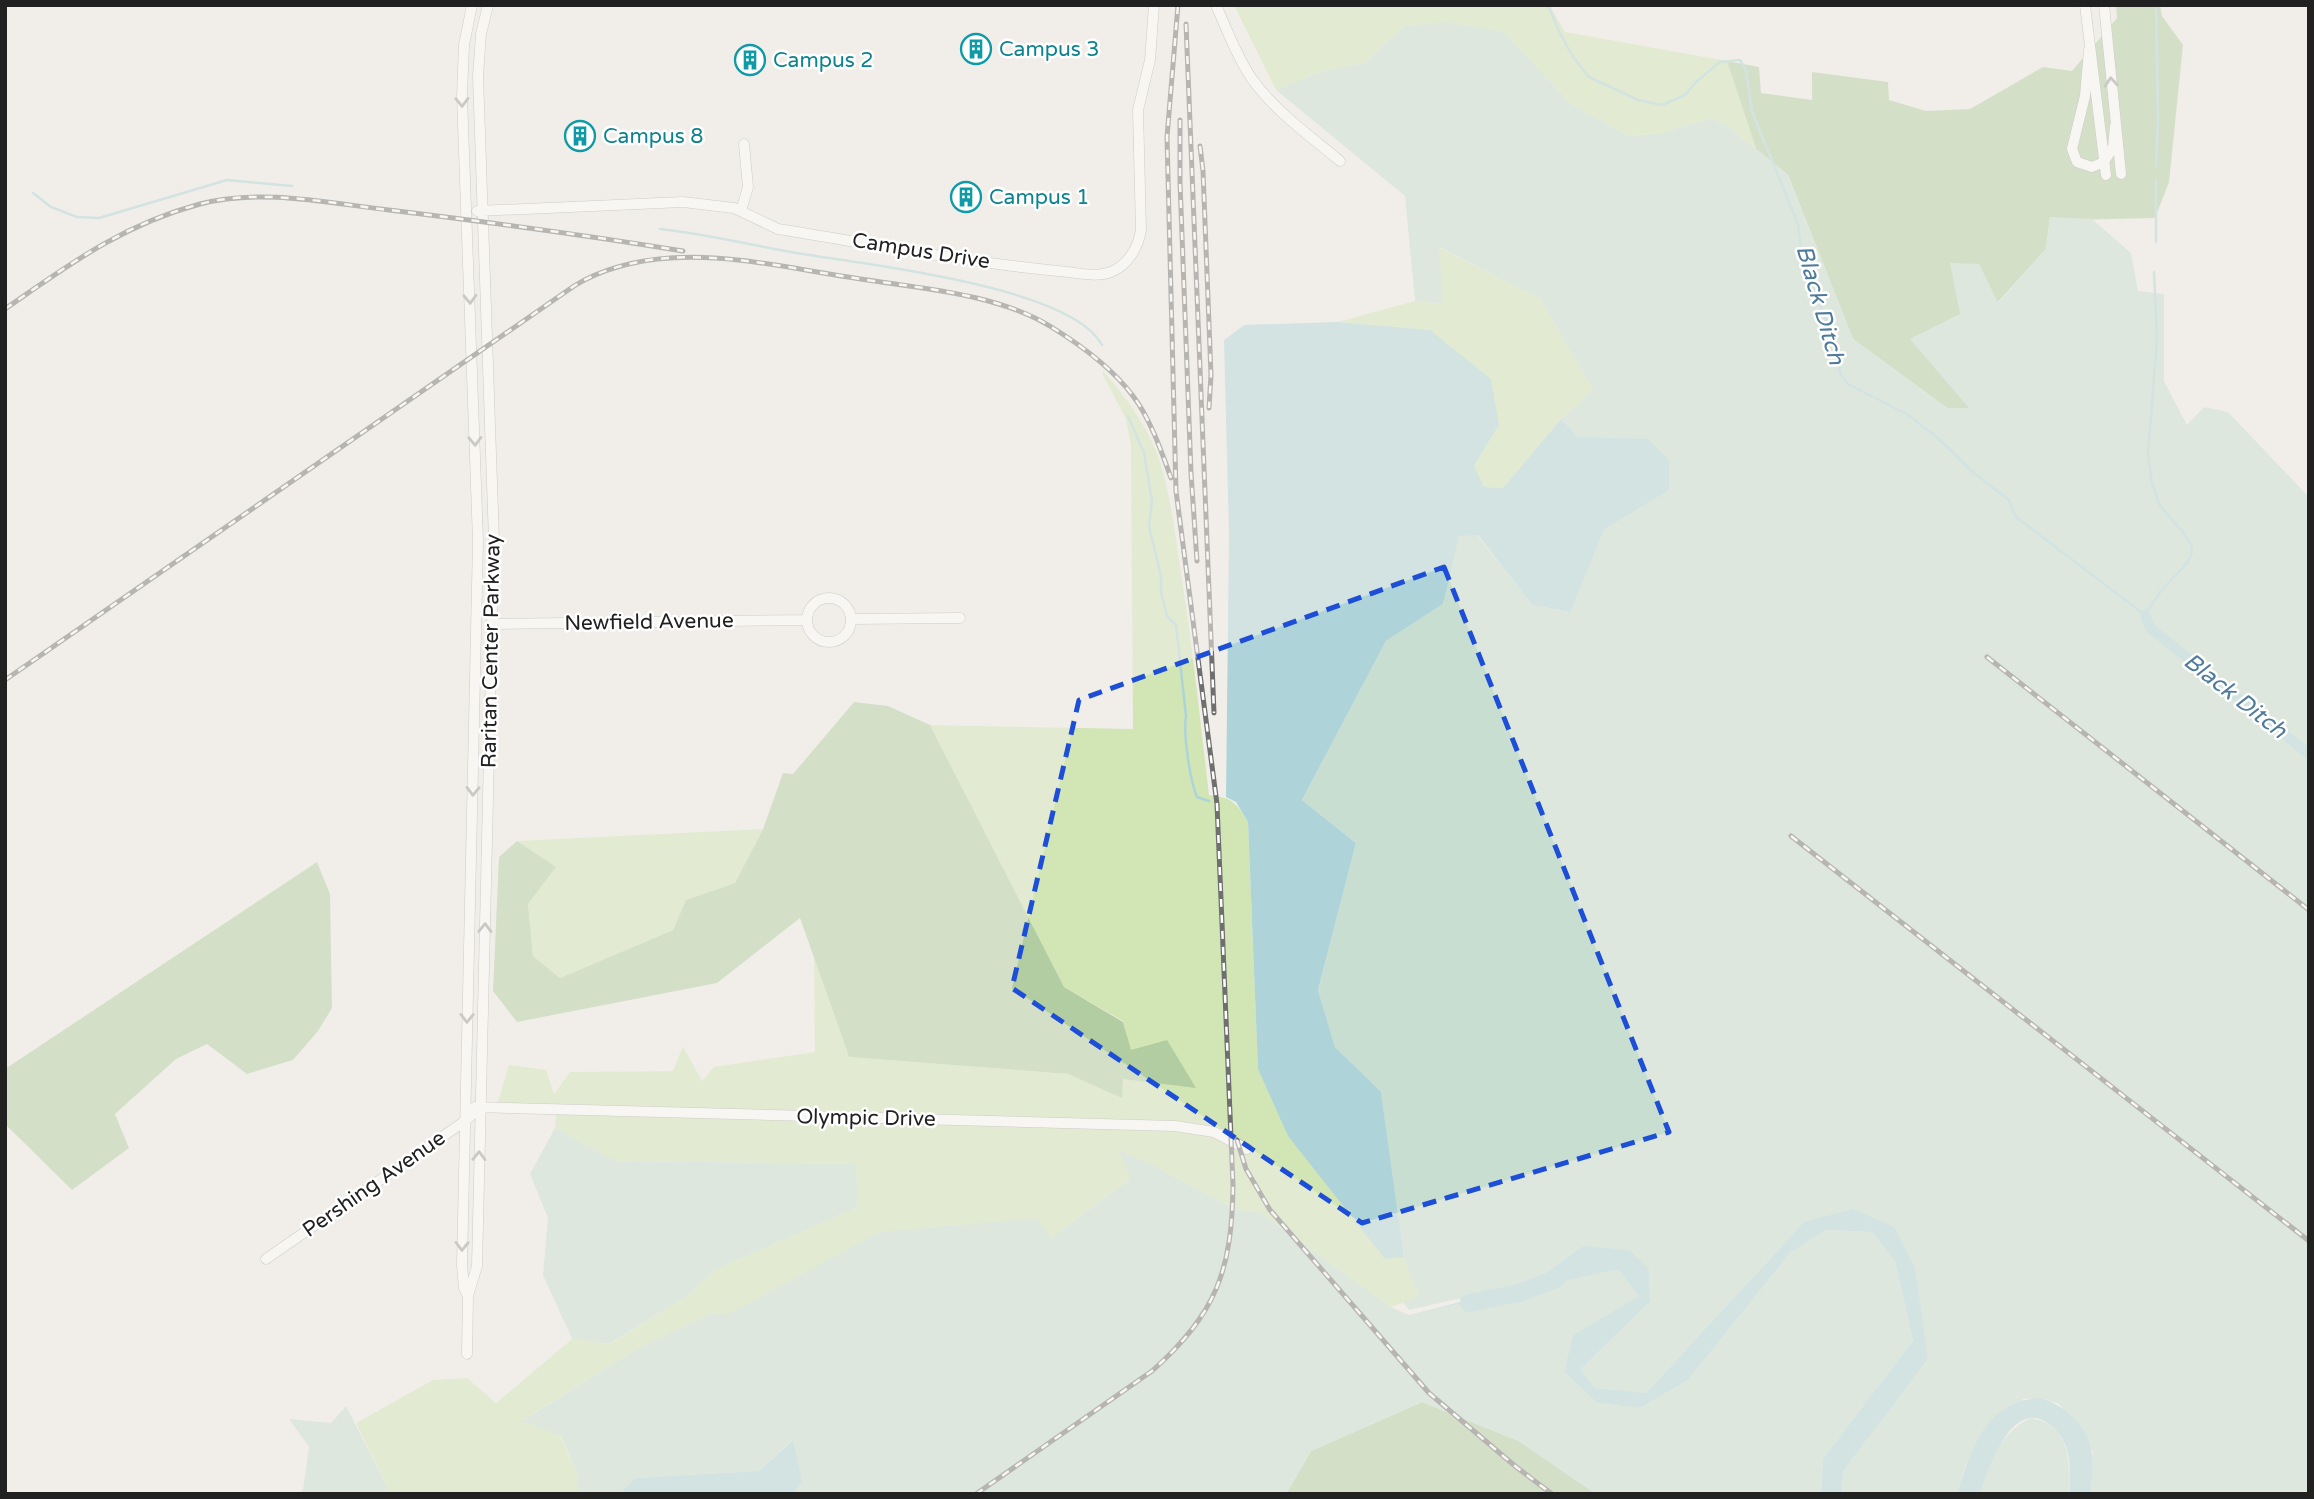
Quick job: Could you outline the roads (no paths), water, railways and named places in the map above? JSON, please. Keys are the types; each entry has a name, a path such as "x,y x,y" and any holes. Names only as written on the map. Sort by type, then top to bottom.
{"street":[{"name":"Raritan Center Parkway","path":"468,1296 461,1265 478,541 462,80 464,45 472,5"},
{"name":"Raritan Center Parkway","path":"467,1354 468,1296 477,1266 492,624 493,518 478,61 488,5"},
{"name":"Campus Drive","path":"466,212 673,202 703,204 741,211 778,229 1025,268 1106,273 1126,261 1140,236 1142,220 1138,116 1150,60 1154,5"},
{"path":"1216,5 1244,65 1258,87 1294,123 1340,161"},
{"path":"2084,5 2106,175"},
{"path":"2104,5 2121,174"},
{"path":"2089,50 2087,86 2074,141 2073,154 2077,162 2087,167 2104,162 2113,147 2115,126"},
{"path":"741,211 748,187 744,144"},
{"path":"828,598 845,604 851,620 850,628 843,638 827,643 813,636 806,620 812,605 820,599 828,598"},
{"path":"851,620 960,618"},
{"name":"Newfield Avenue","path":"492,624 806,620"},
{"name":"Olympic Drive","path":"465,1106 1175,1126 1213,1132 1247,1149"},
{"name":"Pershing Avenue","path":"267,1259 465,1121 480,1107"}],"water":[{"path":"1338,322 1430,330 1491,379 1499,425 1474,466 1484,487 1503,488 1561,419 1578,437 1648,439 1669,460 1669,490 1604,530 1570,612 1532,605 1478,535 1459,536 1443,604 1386,641 1302,800 1356,843 1318,990 1335,1047 1381,1092 1404,1257 1385,1259 1288,1136 1258,1069 1248,822 1236,802 1226,797 1229,534 1224,340 1244,325"},
{"path":"1853,1209 1894,1227 1915,1268 1928,1359 1844,1470 1841,1494 1821,1494 1823,1459 1913,1341 1895,1261 1872,1232 1826,1230 1790,1253 1688,1380 1640,1408 1597,1403 1564,1371 1573,1335 1639,1296 1618,1269 1409,1315 1531,1284 1583,1246 1629,1250 1649,1269 1650,1302 1580,1369 1595,1388 1646,1393 1804,1222"},
{"path":"2041,1398 2067,1412 2086,1435 2093,1459 2091,1494 2070,1494 2069,1460 2064,1442 2052,1426 2036,1418 2024,1420 2013,1428 2004,1440 1980,1494 1957,1494 1976,1444 1994,1417 2007,1407"},
{"path":"793,1440 802,1481 794,1494 619,1494 635,1478 759,1471"}],"waterway":[{"name":"Black Ditch","path":"1548,5 1573,57 1589,77 1638,100 1662,105 1685,95 1720,62 1740,60 1746,70 1752,112 1798,224 1803,263 1837,347 1840,373 1848,384 1908,415 1939,439 1974,473 2009,500 2016,517 2145,615 2192,553 2191,545 2182,531 2160,506 2152,483 2148,454 2157,339 2154,272"},
{"path":"2156,5 2156,166"},
{"path":"33,193 51,207 77,217 99,218 227,180 292,186"},
{"path":"2156,180 2156,242"},
{"path":"660,229 960,280 1007,292 1050,307 1082,324 1102,345"},
{"path":"1128,416 1144,453 1152,501 1149,526 1161,576 1161,592 1167,616 1176,625 1186,716 1186,745 1192,780 1197,797 1209,801"},
{"name":"Black Ditch","path":"2145,615 2150,628 2309,754"},
{"path":"1469,1303 1519,1293 1556,1279"}],"railway":[{"path":"976,1494 1152,1371 1174,1350 1192,1330 1216,1289 1229,1242 1233,1185 1217,804 1176,491 1167,137 1178,5"},
{"path":"1186,24 1214,713"},
{"path":"1180,120 1191,473 1197,561"},
{"path":"1200,146 1211,375 1209,408"},
{"path":"5,309 121,235 172,213 223,199 294,198 683,251"},
{"path":"5,680 574,286 608,270 645,261 692,257 759,263 954,293 1006,306 1031,316 1086,350 1125,386 1150,425 1171,478"},
{"path":"1987,657 2309,910"},
{"path":"1791,836 2309,1241"},
{"path":"1237,1140 1246,1169 1270,1210 1429,1393 1552,1494"}],"place":[{"name":"Campus 3","path":"976,49"},
{"name":"Campus 2","path":"750,60"},
{"name":"Campus 8","path":"580,136"},
{"name":"Campus 1","path":"966,197"}]}
